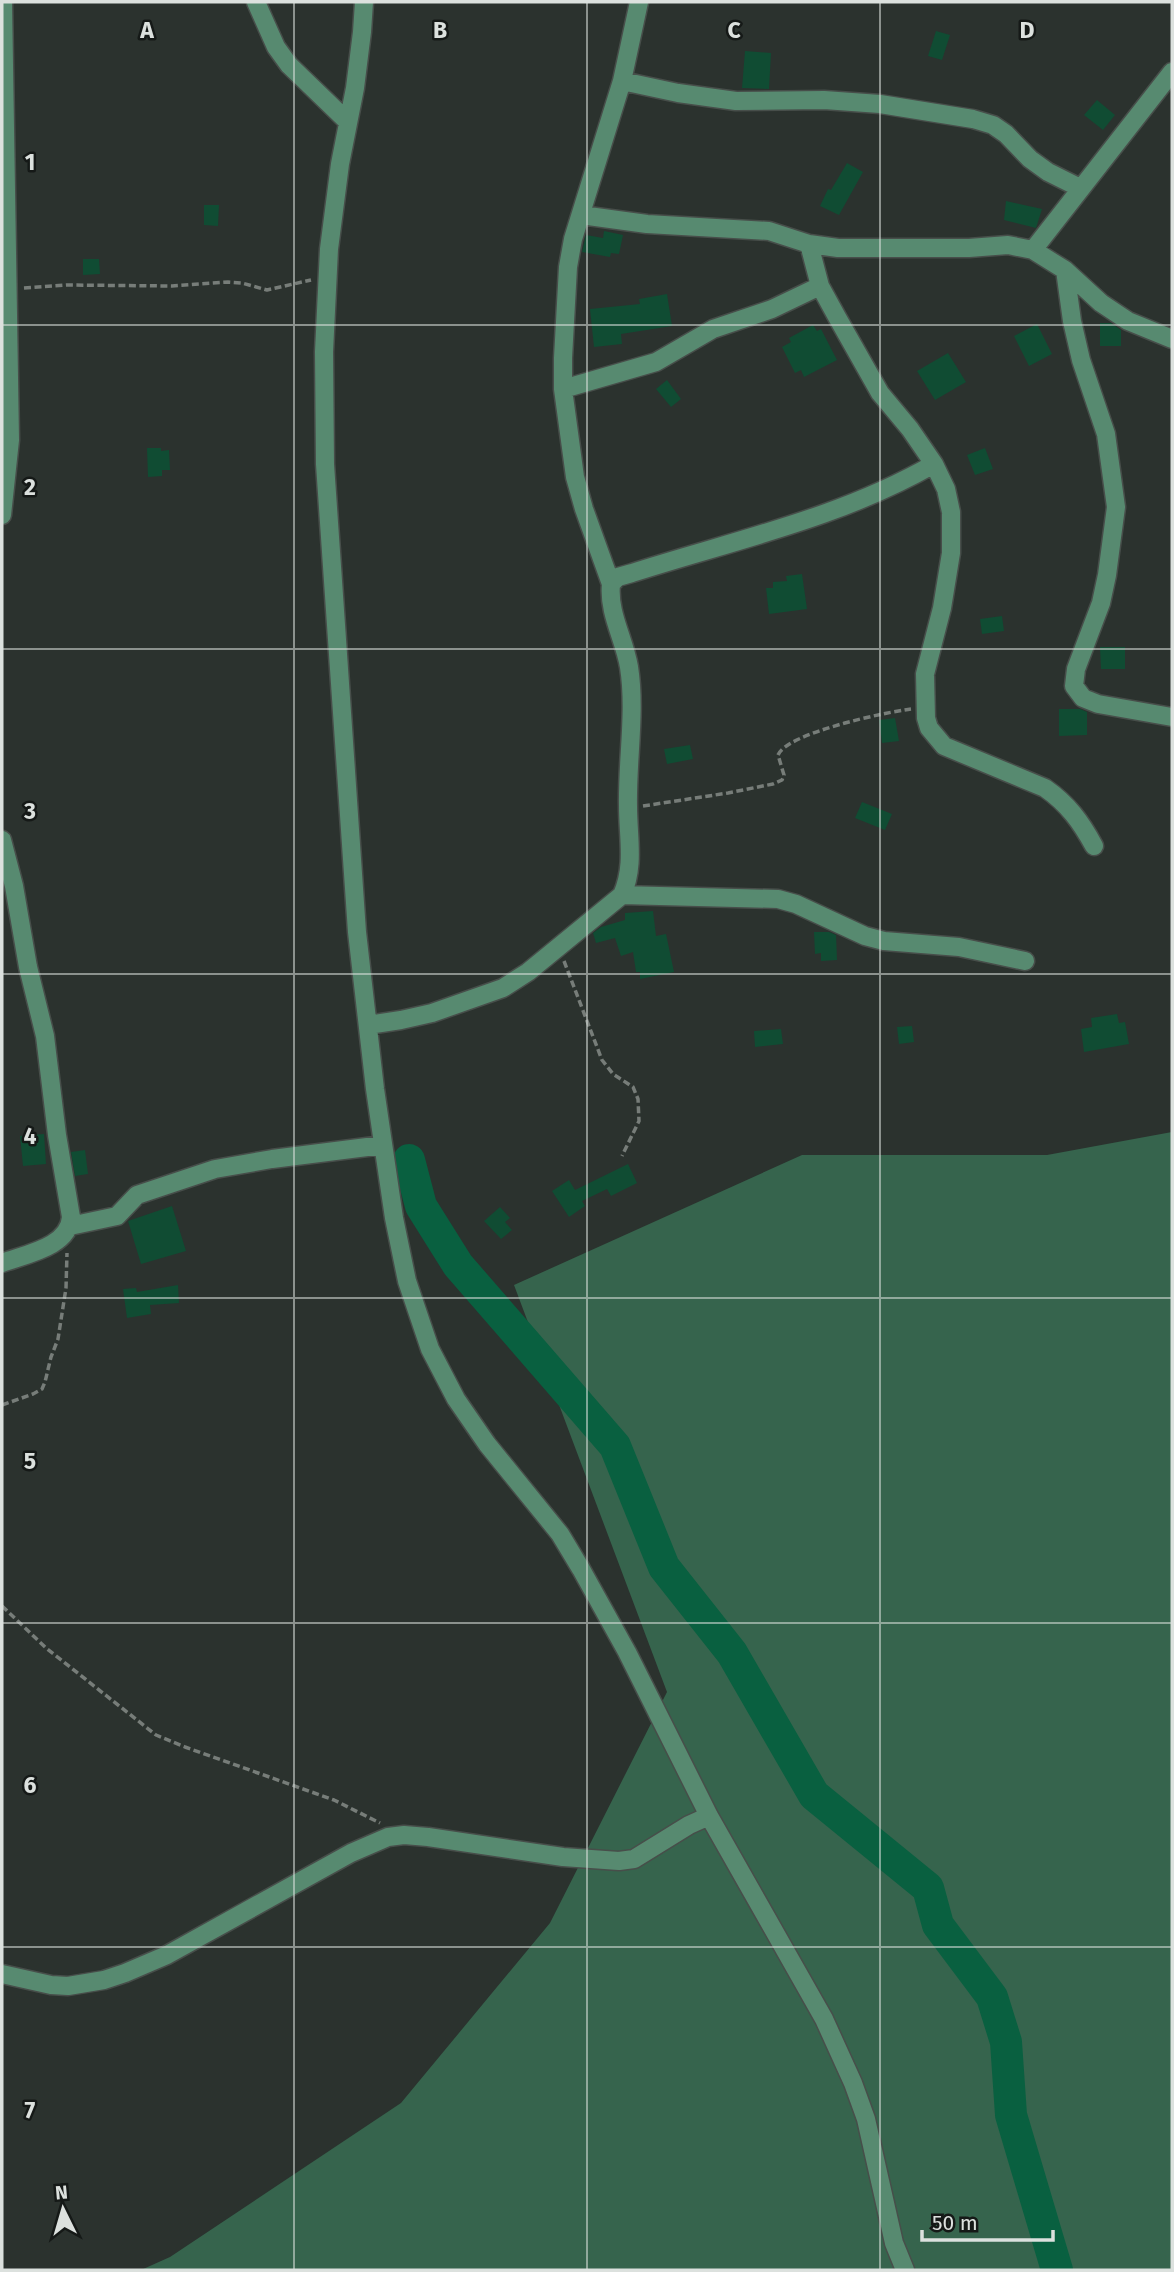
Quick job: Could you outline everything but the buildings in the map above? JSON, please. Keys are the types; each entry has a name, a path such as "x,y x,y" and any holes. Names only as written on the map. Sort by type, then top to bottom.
{"street":[{"path":"2,515 10,440 3,2"},
{"path":"256,2 276,47 289,65 348,122"},
{"path":"363,2 362,32 340,164 328,276 324,352 325,464 357,932 383,1145 407,1281 430,1349 472,1422 560,1534 581,1569 627,1652 709,1816 841,2052 866,2119 894,2243 905,2270"},
{"path":"368,1025 432,1013 492,993 528,972 622,895 628,881 631,862 628,807 630,678 624,645 611,607 611,584 575,477 562,389 568,267 622,81 639,2"},
{"path":"1033,250 1172,72"},
{"path":"622,81 678,93 736,101 824,100 880,104 973,119 993,125 1006,134 1030,159 1048,172 1080,188"},
{"path":"581,215 647,224 769,231 809,244 838,247 1008,246 1033,250 1065,270 1101,303 1128,321 1172,339"},
{"path":"809,244 820,286 880,393 934,464 946,489 951,512 951,553 942,608 927,661 925,708 929,728 944,746 1045,788 1071,810 1094,846"},
{"path":"1065,270 1081,360 1105,434 1116,507 1101,603 1076,669 1074,685 1083,698 1098,704 1172,717"},
{"path":"562,389 656,362 713,329 772,309 820,286"},
{"path":"611,584 618,577 863,501 934,464"},
{"path":"2,840 45,1036 57,1135 70,1209 68,1230"},
{"path":"622,895 778,899 796,904 865,936 884,941 959,947 1025,961"},
{"path":"2,1263 54,1243 68,1230 117,1216 136,1195 215,1169 261,1160 383,1145"},
{"path":"2,1974 68,1986 104,1980 125,1973 204,1936 375,1841 404,1835 563,1857 619,1861 634,1859 689,1825 709,1816"}],"path":[{"path":"8,290 65,285 172,286 228,282 267,290 328,276"},
{"path":"628,807 773,784 782,780 784,775 778,755 787,743 875,715 925,708"},
{"path":"559,946 602,1060 614,1074 633,1087 638,1099 639,1121 622,1156"},
{"path":"2,1405 33,1394 42,1389 46,1382 58,1339 66,1288 68,1230"},
{"path":"2,1606 46,1648 156,1735 334,1800 404,1835"}],"green space":[{"path":"1172,1132 1172,2270 141,2270 170,2257 401,2103 550,1923 667,1692 514,1285 802,1155 1047,1155"}],"waterway":[{"path":"409,1160 421,1206 458,1265 615,1446 664,1567 732,1653 814,1795 928,1888 938,1925 992,1997 1006,2042 1011,2115 1057,2270"}]}
